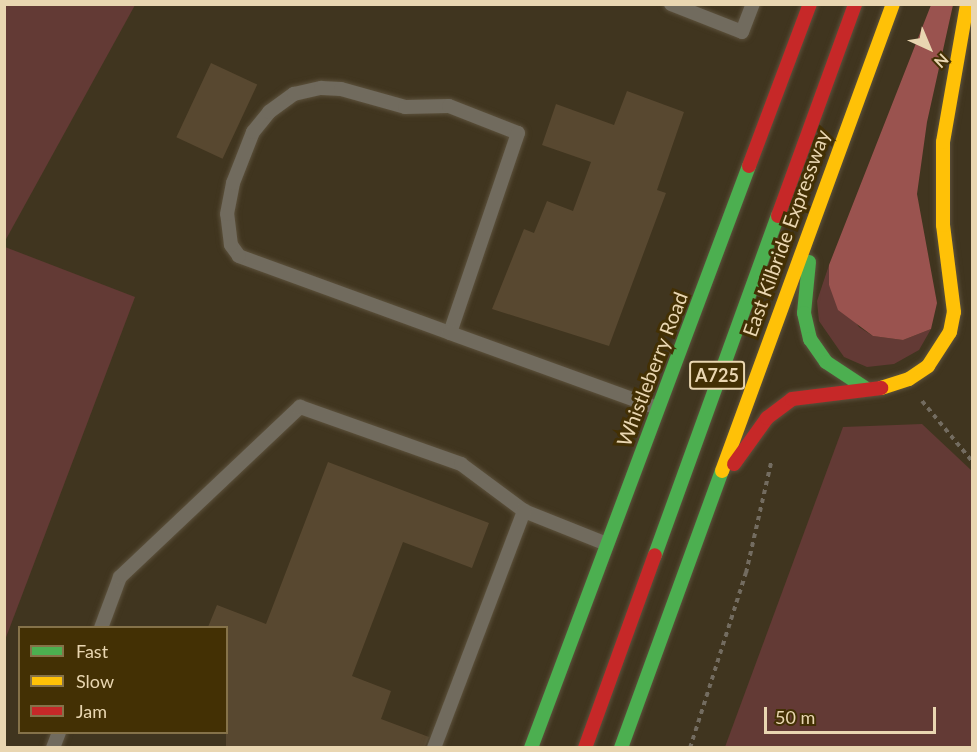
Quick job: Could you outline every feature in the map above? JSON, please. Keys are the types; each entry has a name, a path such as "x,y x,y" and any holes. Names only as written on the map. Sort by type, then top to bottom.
{"main road":[{"name":"Whistleberry Road","path":"531,747 810,4"},
{"name":"East Kilbride Expressway","path":"585,747 855,4"},
{"name":"East Kilbride Expressway","path":"621,747 893,4"},
{"path":"718,478 739,459 767,418 792,399 874,388 909,379 928,366 945,344 954,312 943,225 942,163 952,72 968,6"},
{"path":"808,231 804,313 810,339 826,362 874,388"}],"lane":[{"path":"671,4 742,32 753,4"},
{"path":"450,333 518,133 449,106 405,107 341,89 294,94 269,112 253,132 233,183 227,214 231,245 239,256 450,333 657,408"},
{"path":"954,312 972,320"},
{"path":"101,626 120,578 300,408 461,464 524,511 607,544"},
{"path":"434,747 524,511"}],"path":[{"path":"923,402 972,461"},
{"path":"690,747 746,573 775,452"}],"shaded area":[{"path":"4,5 135,5 5,241"},
{"path":"931,5 953,5 927,122 917,194 937,303 931,329 903,340 873,336 838,310 829,285 829,265"},
{"path":"5,247 135,297 5,640"},
{"path":"829,265 829,285 859,327 873,336 903,340 931,329 919,350 894,364 867,367 844,357 819,321 817,301"},
{"path":"922,424 972,471 972,747 725,747 843,427"}],"building":[{"path":"211,63 257,85 223,159 176,137"},
{"path":"627,91 684,112 657,190 666,193 609,346 492,309 524,229 534,233 547,201 573,211 591,162 542,145 556,104 614,125"},
{"path":"328,462 489,523 472,568 403,542 352,676 391,691 381,719 429,737 425,747 226,747 228,626 208,626 217,605 266,624"}],"traffic: fast":[{"path":"531,748 749,166"},
{"path":"655,555 778,216"},
{"path":"809,262 804,313 810,339 826,362 867,389"},
{"path":"621,748 722,471"}],"traffic: slow":[{"path":"722,471 893,4"},
{"path":"881,388 909,379 928,366 950,332 954,312 943,225 943,142 967,4"}],"traffic: jam":[{"path":"749,166 810,4"},
{"path":"778,216 855,4"},
{"path":"734,464 767,418 792,399 881,388"},
{"path":"585,748 655,555"}]}
